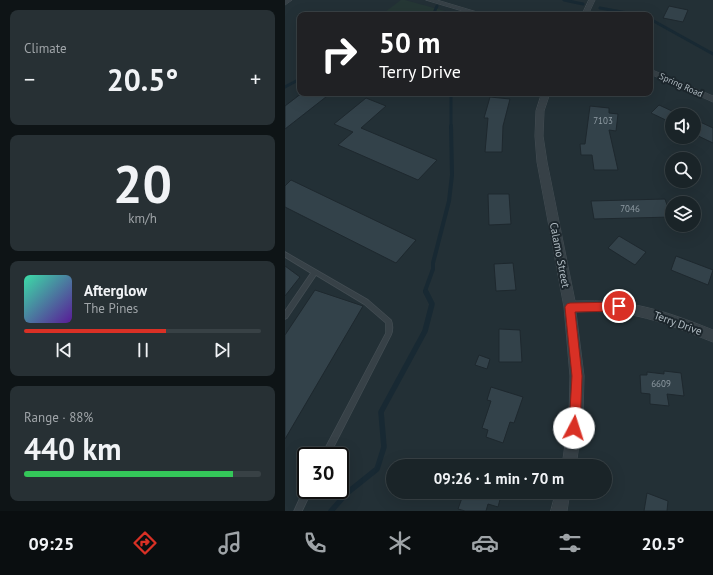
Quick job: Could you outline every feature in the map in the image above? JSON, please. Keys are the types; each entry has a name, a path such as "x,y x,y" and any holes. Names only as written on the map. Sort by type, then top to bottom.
{"street":[{"path":"285,3 289,0"},
{"path":"429,0 473,12"},
{"path":"587,12 593,0"},
{"name":"Spring Road","path":"653,72 713,99"},
{"name":"Calamo Street","path":"545,96 540,111 539,136 542,162 570,307 576,354 576,416 570,459"},
{"name":"Terry Drive","path":"570,307 605,306 636,309 664,317 713,336"},
{"path":"559,511 562,499"}],"lane":[{"path":"285,254 366,302 387,319 390,326 389,333 330,447"},
{"path":"285,316 315,272"},
{"path":"297,511 303,499"}],"shaded area":[{"path":"401,0 405,0 449,12 385,12"}],"building":[{"path":"669,6 688,10 683,22 663,18"},
{"path":"298,96 327,96 285,129 285,106"},
{"path":"490,97 510,99 503,126 502,152 485,152 488,118 484,118"},
{"path":"366,98 386,106 361,128 437,160 418,180 338,145 353,132 334,124"},
{"path":"659,105 666,108 665,120 651,113"},
{"path":"590,106 609,108 609,113 618,114 616,131 609,130 618,170 594,170 592,155 581,155 580,144 585,144"},
{"path":"701,122 713,128 713,143 701,137"},
{"path":"291,180 416,240 396,263 285,207 285,186"},
{"path":"488,194 509,194 511,224 489,225"},
{"path":"665,199 665,217 594,219 591,201"},
{"path":"619,236 646,252 635,265 608,248"},
{"path":"676,256 713,270 708,285 671,270"},
{"path":"513,263 516,290 496,291 494,264"},
{"path":"285,266 300,277 285,296"},
{"path":"315,290 363,306 285,439 285,335"},
{"path":"499,329 520,330 522,362 499,362"},
{"path":"479,355 490,359 487,369 475,365"},
{"path":"664,371 681,373 684,396 667,394 669,406 650,404 650,394 641,393 640,375 647,375 647,372 664,374"},
{"path":"491,387 523,397 514,423 510,422 503,443 486,437 488,430 482,428 491,401 487,400"},
{"path":"647,493 668,501 667,511 644,511"},
{"path":"462,499 500,499 498,507 488,504 486,511 465,511 458,509"}],"waterway":[{"path":"564,0 583,4"},
{"path":"434,12 437,6"},
{"path":"600,8 622,12"},
{"path":"653,21 713,54"},
{"path":"285,87 297,81"},
{"path":"451,96 451,126"},
{"path":"426,293 425,291 433,269 433,263 449,201 452,175 451,126"},
{"path":"331,511 347,493 377,469 384,447 381,412 425,331 432,304 426,292"}],"route":[{"path":"574,428 576,416 577,376 576,354 570,307 619,306"}]}
